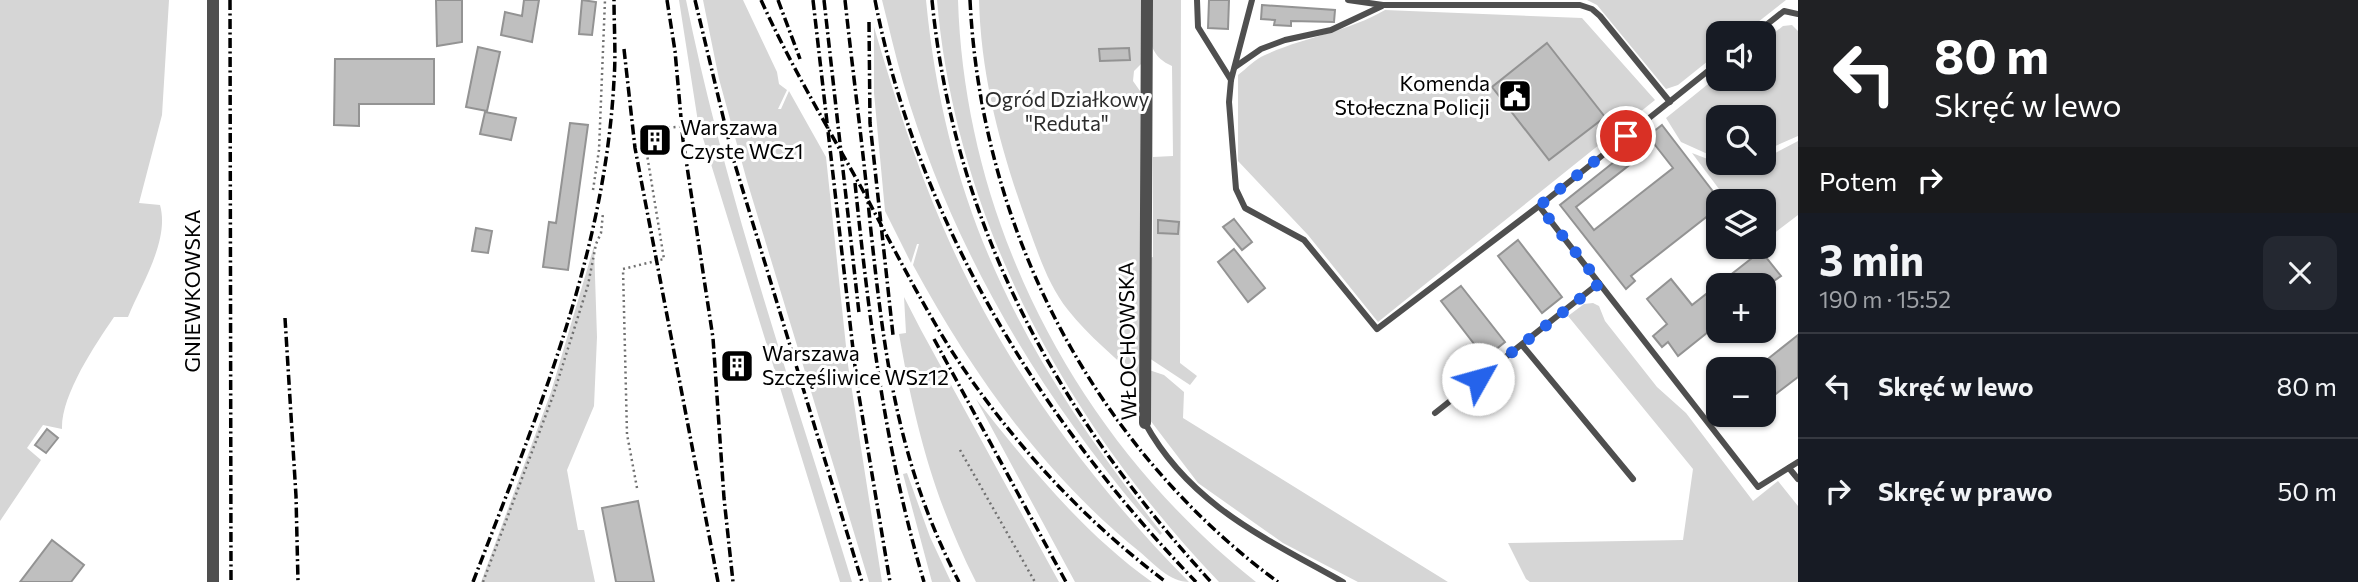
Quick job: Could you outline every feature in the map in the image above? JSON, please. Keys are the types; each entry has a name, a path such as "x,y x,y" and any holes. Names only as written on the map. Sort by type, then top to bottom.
{"street":[{"name":"GNIEWKOWSKA","path":"213,0 213,582"},
{"name":"WŁOCHOWSKA","path":"1145,423 1147,0"}],"lane":[{"path":"1197,0 1198,27 1231,80"},
{"path":"1252,0 1231,80 1229,102 1236,188 1245,208 1304,240 1377,329 1539,206 1706,73"},
{"path":"1348,0 1383,5 1546,2 1580,5 1592,9 1670,102"},
{"path":"1236,67 1261,49 1285,40 1331,30 1383,5"},
{"path":"1771,21 1784,11 1798,14"},
{"path":"1539,206 1758,487 1798,462"},
{"path":"1435,414 1600,283"},
{"path":"1522,345 1633,479"},
{"name":"WŁOCHOWSKA","path":"1145,423 1152,436 1197,492 1251,531 1343,582"},
{"path":"1789,468 1798,479"}],"path":[{"path":"593,190 600,150 605,0"},
{"path":"637,488 627,434 624,269 663,259 643,130 687,126"},
{"path":"483,582 561,370 588,285 596,244 601,233 603,213"},
{"path":"960,450 1035,582"}],"green space":[{"path":"0,0 169,0 162,115 139,203 160,205 162,219 158,247 128,317 114,317 80,371 67,401 62,429 43,425 27,448 41,460 0,521"},
{"path":"679,0 686,0 702,74 741,220 852,582 840,582 698,122"},
{"path":"703,0 743,0 777,72 779,84 787,90 778,109 781,109 789,91 826,157 848,365 882,582 869,582 747,181 719,79"},
{"path":"882,0 926,0 937,79 953,151 975,220 1002,285 1034,348 1072,409 1114,471 1162,533 1160,535 1078,433 1006,322 975,265 923,144 903,82"},
{"path":"937,0 958,0 966,84 983,167 1009,247 1043,323 1086,396 1136,464 1193,526 1256,582 1219,582 1164,520 1113,455 1068,386 1028,314 994,239 968,162 948,82"},
{"name":"Ogród Działkowy \"Reduta\"","path":"979,0 1141,0 1141,64 1134,71 1133,81 1140,91 1140,382 1076,320 1061,300 1044,268 1018,196 994,113 984,57"},
{"path":"1151,0 1181,0 1180,363 1197,376 1190,385 1149,358 1153,157 1173,156 1172,66 1162,61 1152,47"},
{"path":"1587,0 1786,0 1759,21 1706,21 1706,63 1678,85 1666,89 1597,5"},
{"path":"1385,10 1582,18 1655,100 1378,322 1308,235 1238,161 1238,75 1265,55 1356,24"},
{"path":"1792,25 1798,31 1798,136 1776,146 1776,105 1706,105 1706,153 1681,142 1666,118 1706,86 1706,91 1776,91 1776,32 1783,26"},
{"path":"874,27 933,203 991,324 1049,416 1081,459 1151,543 1189,582 1175,579 1157,567 1105,522 1041,455 985,383 936,305 913,265 919,244 911,263 885,211 874,93"},
{"path":"1798,141 1798,215 1776,232 1776,189 1719,189 1708,175 1776,175 1776,153"},
{"path":"1692,153 1706,158 1706,172"},
{"path":"594,246 597,337 594,406 567,470 578,530 584,530 595,582 481,582 551,392"},
{"path":"904,297 1059,582 976,582 948,521 919,431 899,334 906,333"},
{"path":"1593,303 1599,306 1605,321 1657,387 1686,413 1753,501 1778,481 1798,506 1798,582 1530,582 1526,579 1508,543 1683,540 1693,469 1568,316 1584,304"},
{"path":"1149,370 1164,375 1184,392 1183,418 1448,582 1358,582 1283,543 1198,483 1150,420"},
{"path":"976,399 1036,473 1080,520 1152,582 1075,582"},
{"path":"907,473 930,537 951,582 932,582 903,474"}],"building":[{"path":"436,0 462,0 462,42 437,46"},
{"path":"524,0 539,0 532,42 501,35 505,12 522,16"},
{"path":"582,0 596,2 592,35 579,34"},
{"path":"1209,0 1229,0 1228,29 1208,28"},
{"path":"1262,5 1335,10 1334,22 1291,21 1291,26 1274,25 1275,20 1261,19"},
{"path":"1547,43 1605,117 1549,160 1492,87"},
{"path":"478,47 500,52 487,111 466,107"},
{"path":"1129,48 1130,60 1100,61 1099,49"},
{"path":"335,59 434,59 434,104 359,104 359,126 334,125"},
{"path":"485,112 516,118 511,140 480,134"},
{"path":"570,123 588,125 568,270 543,267 549,222 556,223"},
{"path":"1662,125 1711,189 1706,189 1706,217 1631,276 1635,281 1626,289 1560,205 1629,150 1637,159 1576,207 1594,230 1673,168 1648,136"},
{"path":"1234,219 1252,242 1242,250 1223,227"},
{"path":"1158,220 1179,222 1178,234 1158,233"},
{"path":"476,228 492,231 488,253 472,251"},
{"path":"1518,240 1562,297 1542,313 1498,256"},
{"path":"1234,249 1265,288 1248,302 1218,262"},
{"path":"1751,259 1767,259 1781,276 1776,279 1776,273 1733,273"},
{"path":"1671,279 1692,305 1706,294 1706,334 1678,356 1668,342 1662,347 1653,336 1667,324 1647,299"},
{"path":"1461,286 1505,342 1485,358 1441,301"},
{"path":"1798,335 1798,377 1776,394 1776,357 1770,357"},
{"path":"47,429 58,438 46,453 35,445"},
{"path":"638,501 654,582 616,582 602,508"},
{"path":"52,540 84,565 71,582 20,582"}],"railway":[{"path":"230,0 231,582"},
{"path":"473,582 542,398 582,273 597,210 608,145 615,70 614,0"},
{"path":"667,0 675,51 683,140 713,338 724,498 733,582"},
{"path":"695,0 733,158 862,582"},
{"path":"761,0 796,71 916,289 973,383 1022,446 1076,504 1166,582"},
{"path":"778,0 800,59"},
{"path":"813,0 857,384 890,582"},
{"path":"824,0 859,313"},
{"path":"845,0 888,363 907,451 938,538 959,582"},
{"path":"875,0 895,82 922,162 955,239 994,314 1038,386 1086,454 1139,520 1196,582"},
{"path":"932,0 944,83 963,163 990,240 1023,314 1062,385 1106,453 1156,519 1211,582"},
{"path":"970,0 979,85 997,168 1024,248 1059,326 1102,398 1153,466 1212,527 1278,582"},
{"path":"869,22 870,123 893,335"},
{"path":"624,49 635,148 718,582"},
{"path":"855,183 880,384 910,533 924,582"},
{"path":"285,318 296,496 298,582"},
{"path":"934,339 1066,582"}],"place":[{"name":"Komenda Stołeczna Policji","path":"1515,96"},
{"name":"Warszawa Czyste WCz1","path":"655,140"},
{"name":"Warszawa Szczęśliwice WSz12","path":"737,366"}],"route":[{"path":"1478,379 1600,283 1539,206 1626,136"}]}
